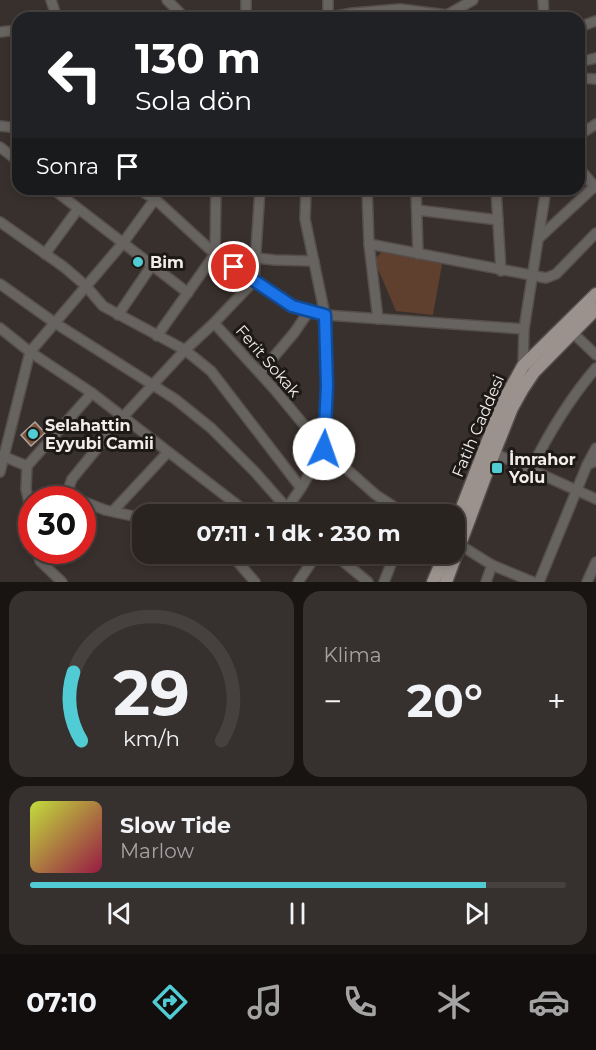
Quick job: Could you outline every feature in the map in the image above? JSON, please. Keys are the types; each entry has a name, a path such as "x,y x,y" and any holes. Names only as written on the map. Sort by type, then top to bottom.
{"main road":[{"name":"Fatih Caddesi","path":"465,509 471,499 502,404 523,366 596,294"},
{"path":"465,518 471,499 494,453 512,408 528,381 534,372 596,309"},
{"path":"433,582 446,564"},
{"path":"446,582 451,564"}],"street":[{"path":"167,0 179,12"},
{"path":"462,12 473,0"},
{"path":"381,12 400,9 424,12"},
{"path":"0,147 12,156"},
{"path":"539,237 595,186 585,175"},
{"path":"63,195 78,209 188,293"},
{"path":"0,472 2,456 30,352 123,243 154,195"},
{"path":"156,195 215,254 292,306 325,315 524,329"},
{"path":"157,336 215,254 216,195"},
{"path":"69,486 72,479 122,418 254,280 260,195"},
{"path":"292,504 324,449 327,386 325,315 305,219 306,195"},
{"path":"367,195 369,244 378,319"},
{"path":"416,195 418,254"},
{"path":"496,195 501,271"},
{"path":"523,366 524,329 545,195"},
{"path":"45,254 78,209"},
{"path":"417,210 498,220"},
{"path":"0,222 64,267 86,286 103,306 185,350 211,371 301,488"},
{"path":"369,244 546,278 556,274 596,233"},
{"path":"256,258 314,261"},
{"path":"118,315 152,265"},
{"path":"0,284 55,323 175,399 211,428 255,472 280,504"},
{"path":"260,373 294,333 309,311"},
{"name":"Ferit Sokak","path":"214,323 324,449 376,495 390,504"},
{"path":"0,328 30,352 92,393 236,504"},
{"path":"572,332 596,355"},
{"path":"531,469 544,443 577,391 596,368"},
{"path":"26,486 27,466 92,393"},
{"path":"539,582 576,490 592,463 596,448"},
{"path":"113,511 168,452"},
{"path":"494,453 596,499"},
{"path":"2,456 27,466"},
{"path":"96,505 132,516"},
{"path":"465,556 526,581"},
{"path":"587,582 596,562"},
{"path":"43,564 62,582"},
{"path":"298,582 310,564"},
{"path":"346,564 368,582"},
{"path":"384,582 391,564"},
{"path":"486,582 492,565"},
{"path":"243,566 255,582"}],"shaded area":[{"path":"382,252 442,264 433,315 396,311 378,269 376,258"}],"building":[{"name":"Selahattin Eyyubi Camii","path":"35,422 45,433 31,446 21,435"}],"place":[{"name":"Bim","path":"138,262"},
{"name":"Selahattin Eyyubi Camii","path":"33,434"},
{"name":"İmrahor Yolu","path":"497,468"}],"route":[{"path":"234,267 292,306 325,315 327,386 324,449"}]}
